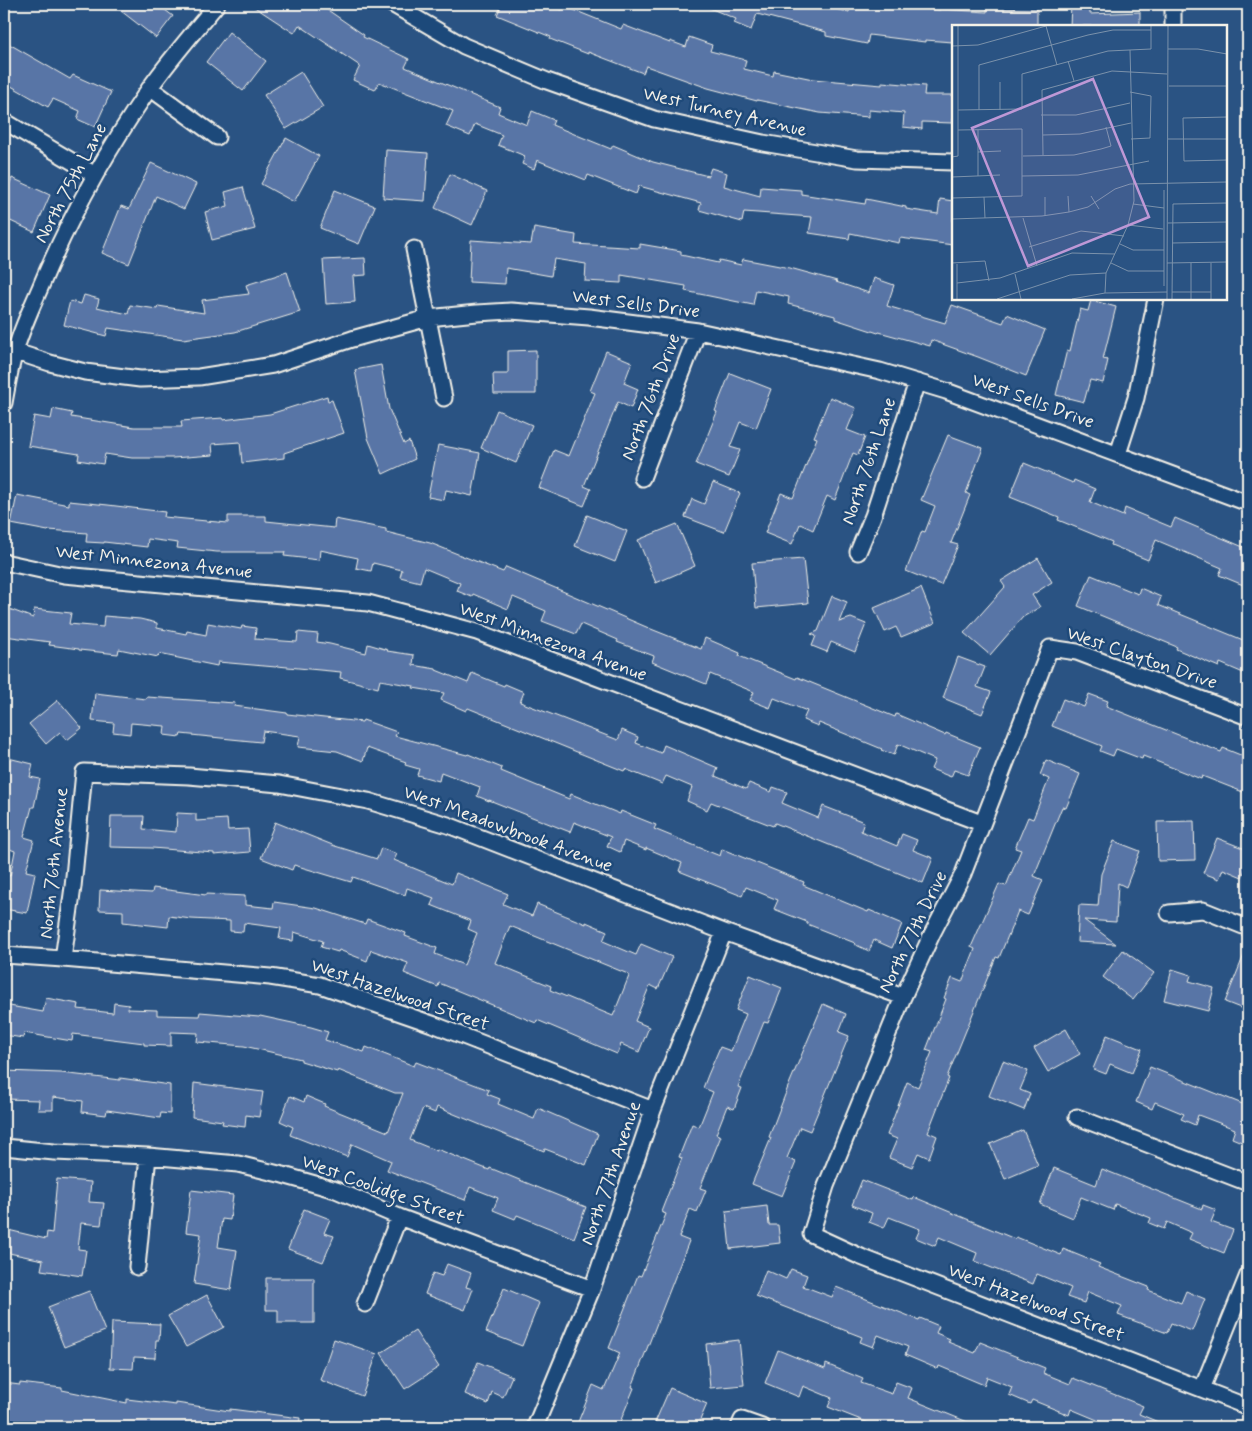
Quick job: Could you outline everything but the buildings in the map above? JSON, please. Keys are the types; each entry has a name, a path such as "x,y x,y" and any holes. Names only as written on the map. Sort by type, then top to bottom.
{"street":[{"name":"North 75th Lane","path":"4,404 9,350 95,174 150,88 217,4"},
{"name":"West Turney Avenue","path":"392,4 464,46 547,81 654,119 763,143 857,159 952,162"},
{"path":"1173,4 1173,25"},
{"path":"150,88 217,137"},
{"path":"4,122 95,174"},
{"path":"414,249 444,398"},
{"path":"1118,454 1136,398 1156,300"},
{"name":"West Sells Drive","path":"9,350 50,363 94,373 140,379 199,377 273,365 352,339 428,318 510,311 589,317 698,331 880,371 946,390 1248,503"},
{"name":"North 76th Drive","path":"642,478 698,331"},
{"name":"North 76th Lane","path":"858,552 873,516 917,382"},
{"name":"West Minnezona Avenue","path":"4,562 64,575 368,603 477,632 981,823"},
{"name":"North 77th Drive","path":"811,1234 826,1186 902,997 963,874 981,823 1050,648"},
{"name":"West Clayton Drive","path":"1050,648 1077,652 1248,717"},
{"name":"West Meadowbrook Avenue","path":"84,772 189,776 279,784 368,801 448,825 724,932 902,997"},
{"name":"North 76th Avenue","path":"63,959 73,887 84,772"},
{"path":"1169,913 1203,910 1248,928"},
{"name":"North 77th Avenue","path":"534,1427 592,1290 653,1110 724,932"},
{"name":"West Hazelwood Street","path":"4,955 270,977 320,985 436,1025 653,1110"},
{"path":"1077,1117 1248,1183"},
{"name":"West Coolidge Street","path":"4,1147 238,1164 284,1175 336,1190 400,1217 592,1290"},
{"path":"137,1267 148,1156"},
{"path":"365,1304 400,1217"},
{"name":"West Hazelwood Street","path":"811,1234 860,1257 1248,1407"},
{"path":"1202,1389 1248,1275"},
{"path":"741,1424 762,1427"}]}
